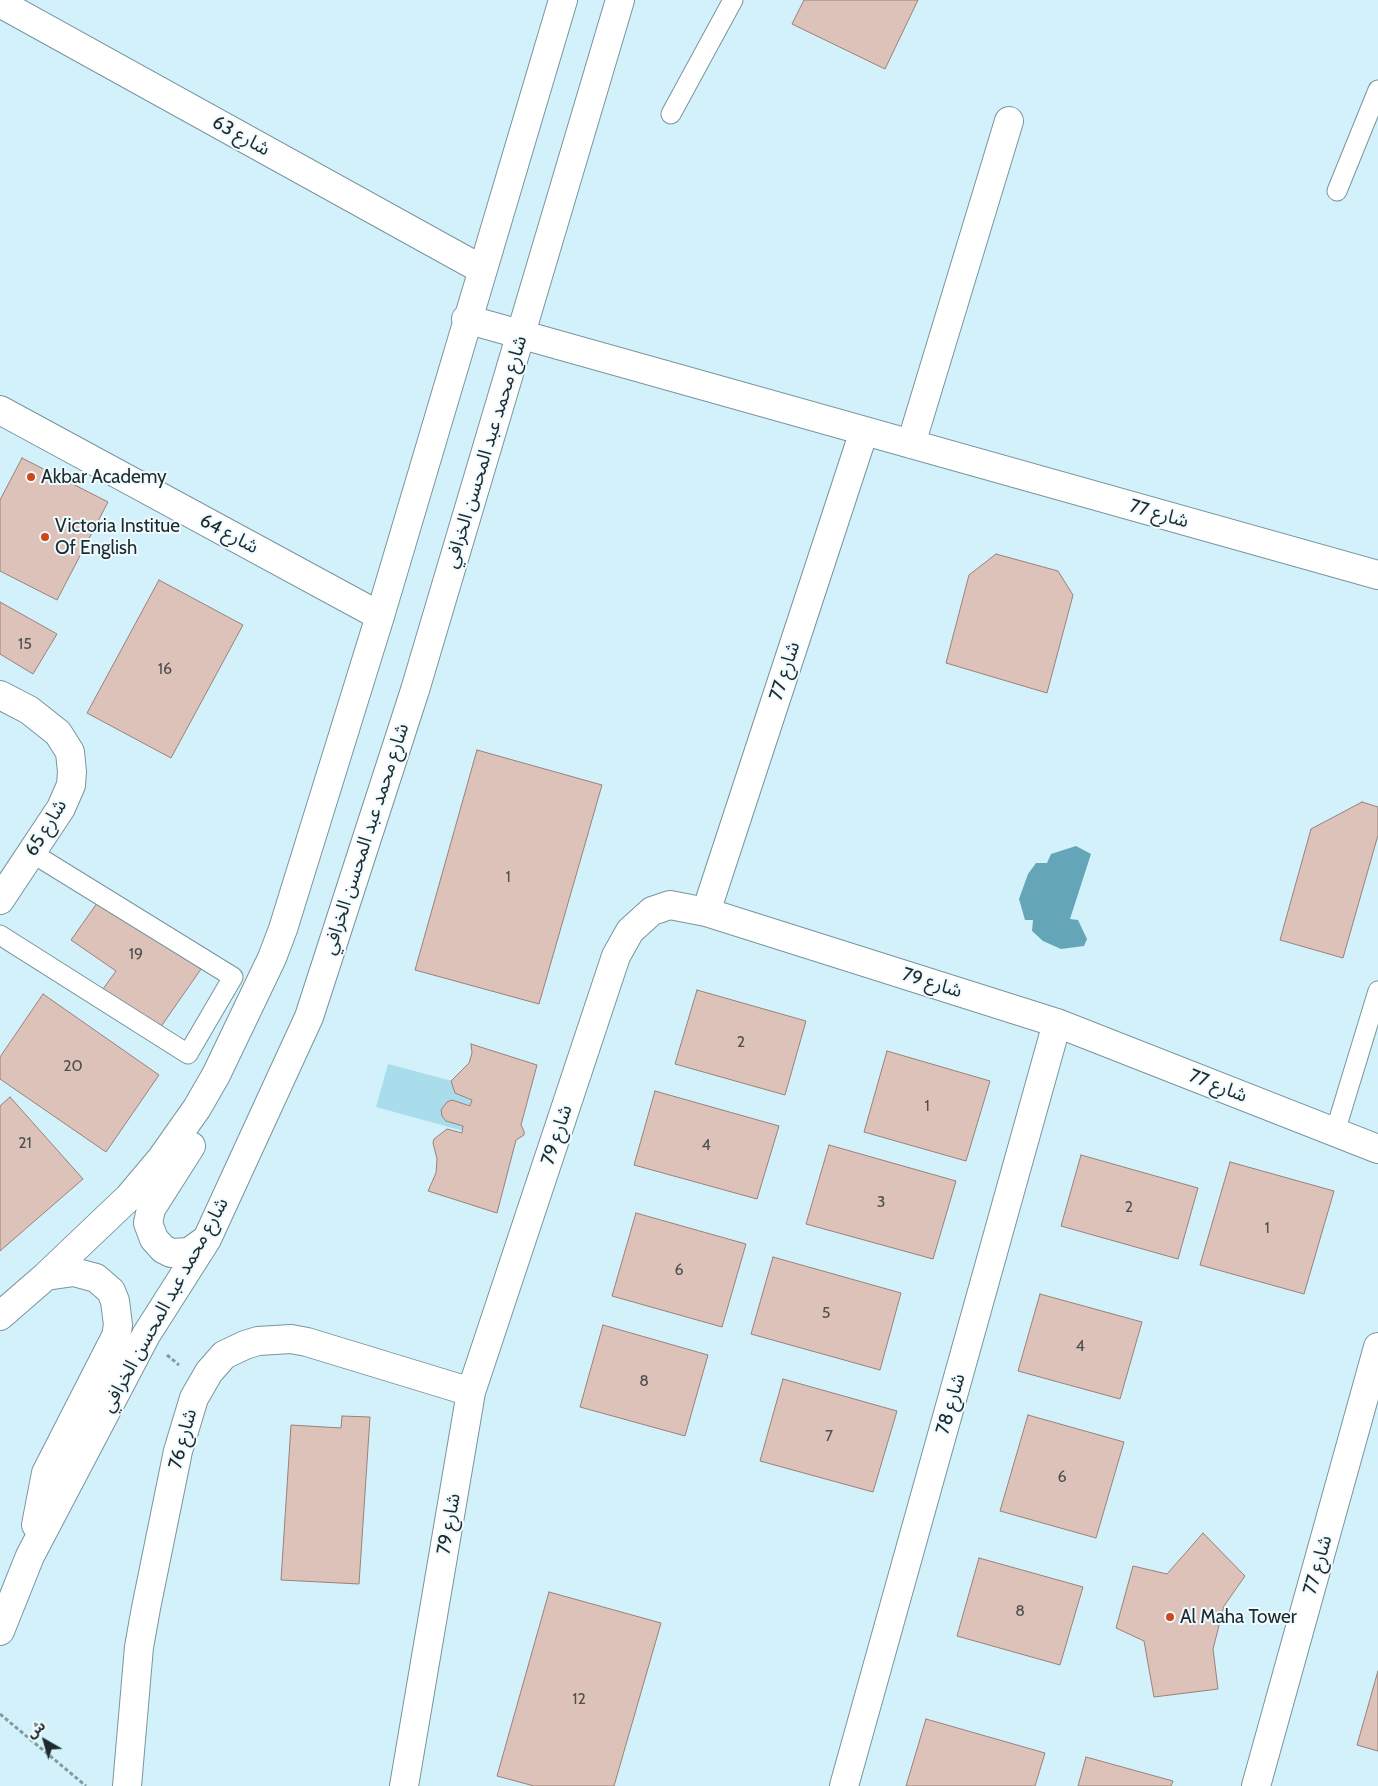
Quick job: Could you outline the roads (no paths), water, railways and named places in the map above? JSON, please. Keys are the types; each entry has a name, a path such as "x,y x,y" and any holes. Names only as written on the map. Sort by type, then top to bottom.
{"street":[{"path":"0,1316 46,1276 129,1197 161,1159 197,1108 232,1044 283,929 380,616 466,319 563,0"},
{"name":"شارع محمد عبد المحسن الخرافي","path":"0,1632 30,1556 146,1335 207,1239 309,1017 415,690 522,336 620,0"},
{"name":"شارع 63","path":"0,3 482,269"},
{"path":"911,444 1009,121"},
{"name":"شارع 77","path":"466,319 1378,575"},
{"name":"شارع 64","path":"0,410 380,616"},
{"name":"شارع 77","path":"706,912 864,431"},
{"name":"شارع 65","path":"0,695 48,722 66,742 70,752 71,785 61,808 0,900"},
{"name":"شارع 79","path":"404,1786 471,1392 621,945 637,923 659,908 670,905 706,912 1057,1023"},
{"name":"شارع 77","path":"1057,1023 1378,1149"},
{"name":"شارع 78","path":"844,1786 1057,1023"},
{"path":"207,1239 189,1252 171,1253 163,1249 154,1239 150,1231 148,1215 218,1105 232,1044"},
{"path":"30,1556 46,1473 116,1336 118,1324 118,1312 113,1296 104,1284 96,1278 74,1272 46,1276"},
{"name":"شارع 76","path":"127,1786 139,1648 178,1451 200,1384 220,1359 233,1350 258,1341 291,1339 307,1342 471,1392"},
{"name":"شارع 77","path":"1261,1785 1378,1347"}],"lane":[{"path":"671,114 733,0"},
{"path":"1337,191 1378,90"},
{"path":"0,935 188,1054 233,978 32,853"},
{"path":"1336,1132 1378,991"}],"place":[{"name":"Akbar Academy","path":"31,477"},
{"name":"Victoria Institue Of English","path":"45,537"},
{"name":"Al Maha Tower","path":"1170,1617"}]}
